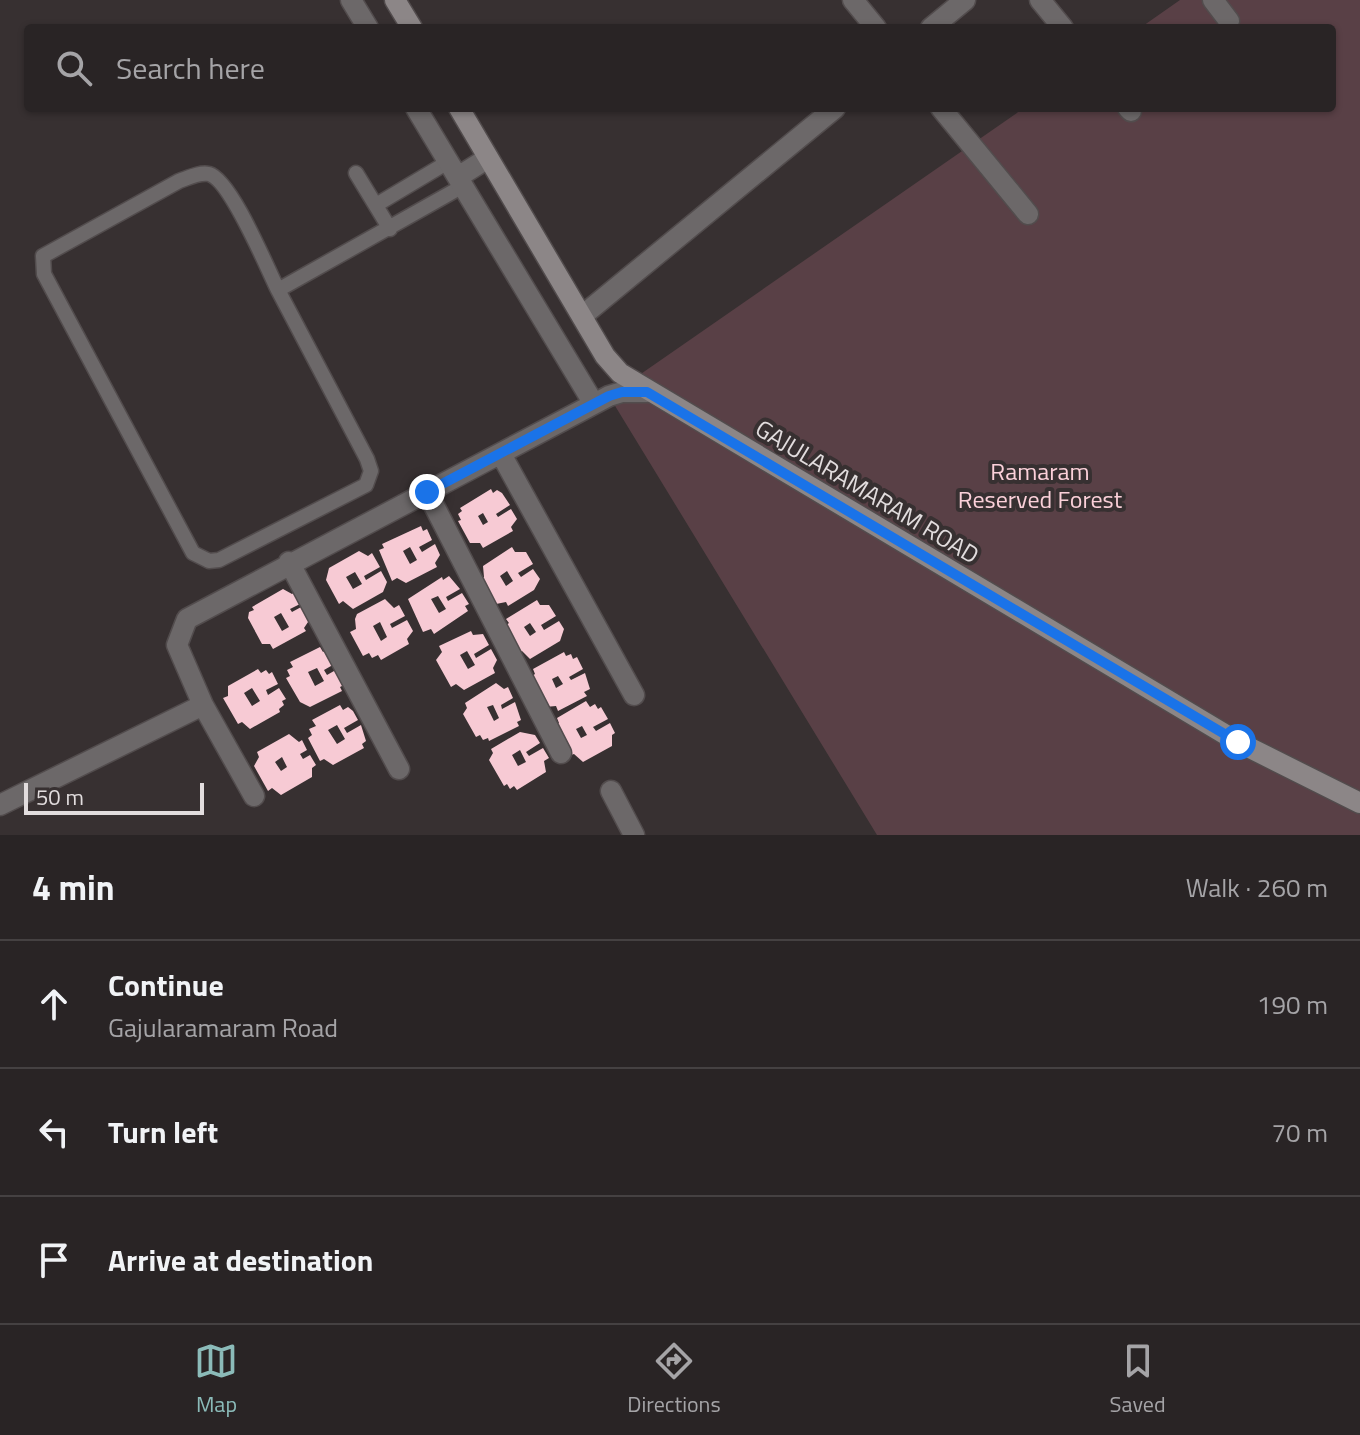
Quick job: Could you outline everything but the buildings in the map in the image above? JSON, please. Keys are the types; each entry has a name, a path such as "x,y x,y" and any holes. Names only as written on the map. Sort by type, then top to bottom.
{"main road":[{"path":"395,0 410,24"},
{"name":"GAJULARAMARAM ROAD","path":"461,112 582,316 620,373 647,392 1225,734 1360,803"}],"street":[{"path":"351,0 366,24"},
{"path":"853,0 873,24"},
{"path":"936,24 965,0"},
{"path":"1040,0 1060,24"},
{"path":"1213,0 1229,21"},
{"path":"418,112 594,404"},
{"path":"582,316 830,112"},
{"path":"944,112 1028,214"},
{"path":"456,175 488,158"},
{"path":"254,796 203,705 177,645 187,619 289,562 594,404 622,392 647,392"},
{"path":"501,454 634,695"},
{"path":"427,492 561,753"},
{"path":"289,562 399,769"},
{"path":"0,805 203,705"},
{"path":"611,791 634,835"}],"lane":[{"path":"356,173 390,229"},
{"path":"198,174 209,174 226,188 278,290 367,459 370,478 366,485 219,560 209,561 193,553 44,274 43,256 179,181 198,174"},
{"path":"376,205 456,175"},
{"path":"278,290 390,229 456,175"}],"green space":[{"name":"Ramaram Reserved Forest","path":"1180,0 1360,0 1360,835 877,835 609,396 1018,112 1336,112 1336,24 1146,24"}],"route":[{"path":"427,492 609,396 622,392 647,392 1238,742"}]}
